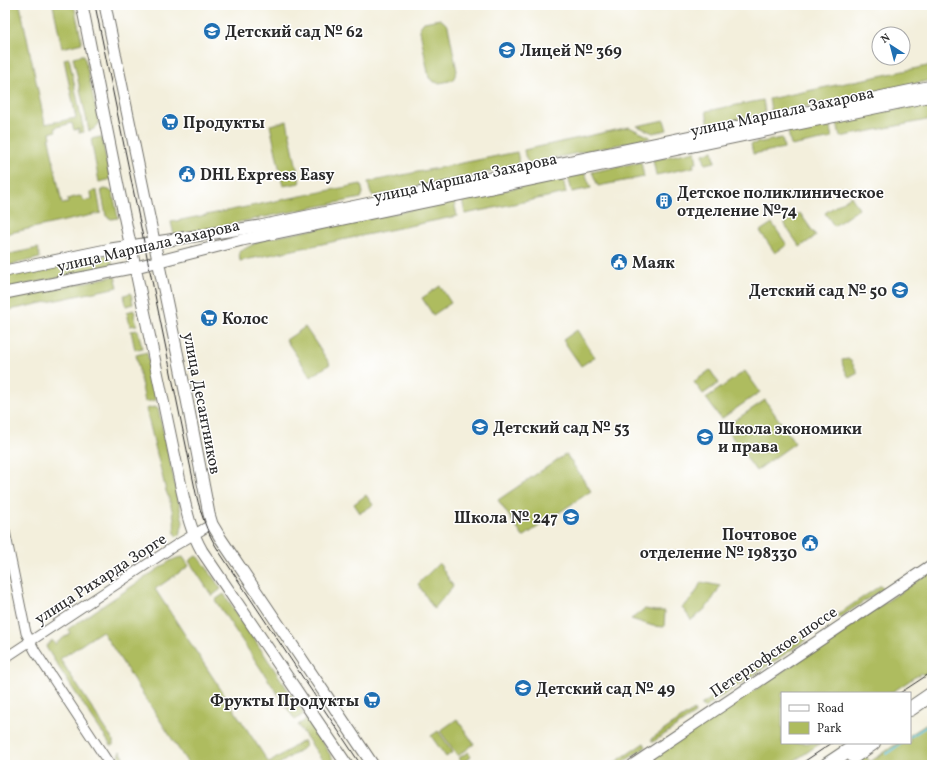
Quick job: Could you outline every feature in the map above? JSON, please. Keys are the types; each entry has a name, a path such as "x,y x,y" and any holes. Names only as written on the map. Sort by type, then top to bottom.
{"main road":[{"path":"911,708 932,694"},
{"path":"911,717 932,704"},
{"path":"827,765 858,744"},
{"path":"840,765 872,744"}],"street":[{"path":"82,5 182,491 193,535 202,551 347,765"},
{"name":"улица Десантников","path":"105,5 212,524 372,765"},
{"name":"улица Маршала Захарова","path":"5,272 111,249 260,226 932,86"},
{"name":"улица Маршала Захарова","path":"5,293 136,267 242,240 932,96"},
{"name":"улица Рихарда Зорге","path":"5,658 176,545 212,524"},
{"path":"5,531 26,634 110,765"},
{"name":"Петергофское шоссе","path":"632,765 932,565"}],"green space":[{"path":"5,5 20,5 45,124 76,118 64,59 69,58 84,132 79,133 79,129 74,130 72,123 56,127 56,131 50,133 51,138 49,139 62,204 68,203 67,199 79,196 82,197 84,201 92,199 91,193 93,191 97,191 101,213 5,234"},
{"path":"53,5 74,5 82,43 62,48"},
{"path":"440,19 448,26 457,71 453,80 437,83 429,78 420,27 424,22"},
{"path":"84,55 99,124 94,129 89,131 73,57"},
{"path":"932,65 932,80 774,113 771,110 769,99"},
{"path":"763,100 765,111 763,115 709,126 706,111"},
{"path":"932,102 932,119 840,137 837,121"},
{"path":"664,120 667,130 653,133 637,126"},
{"path":"287,121 300,183 283,186 270,125"},
{"path":"829,123 832,138 791,146 788,131"},
{"path":"629,127 650,138 530,163 527,160 524,150"},
{"path":"102,138 110,179 99,182 91,139"},
{"path":"782,138 784,148 753,154 751,144"},
{"path":"695,151 697,163 693,163 694,167 656,175 653,160"},
{"path":"713,151 715,162 705,164 703,154"},
{"path":"517,152 518,161 516,166 373,196 370,191 368,182"},
{"path":"641,162 644,177 598,186 592,172"},
{"path":"585,173 591,188 572,192 568,177"},
{"path":"563,178 566,193 465,214 462,199"},
{"path":"361,184 363,193 361,198 174,235 171,222"},
{"path":"105,189 113,193 118,218 111,219 106,216 101,190"},
{"path":"851,196 859,209 834,226 825,213"},
{"path":"454,201 457,216 240,261 239,252 261,240"},
{"path":"800,213 816,236 800,247 784,224"},
{"path":"772,223 787,245 775,253 760,231"},
{"path":"38,248 40,258 5,266 5,255"},
{"path":"110,254 113,266 5,289 5,276"},
{"path":"115,276 118,287 5,311 5,299"},
{"path":"440,286 451,303 433,315 422,298"},
{"path":"131,293 133,304 126,306 124,295"},
{"path":"134,310 137,325 130,326 127,312"},
{"path":"305,327 330,364 311,377 286,340"},
{"path":"138,330 142,348 135,350 131,331"},
{"path":"577,330 595,357 581,366 563,340"},
{"path":"147,352 156,400 145,402 136,355"},
{"path":"848,359 851,361 858,373 849,378 843,366 842,360"},
{"path":"710,370 719,383 703,394 694,382"},
{"path":"745,371 760,392 721,419 706,398"},
{"path":"765,400 795,443 756,471 725,427"},
{"path":"154,407 158,408 183,522 180,534 177,537 172,508 166,491 146,409"},
{"path":"566,454 591,491 523,537 498,500"},
{"path":"366,495 373,505 360,513 354,504"},
{"path":"196,556 202,561 221,589 212,596 189,561"},
{"path":"183,557 189,566 155,589 269,763 304,740 306,746 278,765 189,765 102,631 60,659 113,740 113,745 111,746 46,647 52,640 55,644 70,633 68,629 170,561"},
{"path":"439,563 453,586 434,609 418,584"},
{"path":"932,571 932,669 923,675 921,673 892,692 781,692 781,744 820,744 788,765 643,765"},
{"path":"701,582 720,586 708,605 691,620 682,607 693,596"},
{"path":"881,585 883,589 839,618 837,615"},
{"path":"224,594 304,714 295,720 215,600"},
{"path":"645,609 665,611 664,627 653,626 631,619"},
{"path":"804,636 806,640 704,708 701,705"},
{"path":"694,710 695,714 653,742 651,739"},
{"path":"307,719 333,759 325,764 298,725"},
{"path":"457,719 474,744 458,756 440,731"},
{"path":"932,721 932,765 852,765 866,756 870,762 897,744 911,744 911,734"},
{"path":"438,731 453,752 446,757 431,736"},
{"path":"644,743 646,747 619,765 611,765"},
{"path":"120,751 129,765 123,765 119,759"},
{"path":"468,752 471,757 462,763 459,758"}],"waterway":[{"path":"911,736 932,723"},
{"path":"886,754 901,744"}],"tram line":[{"path":"95,5 194,484 204,520 220,553 361,765"},
{"path":"902,692 932,672"},
{"path":"799,765 830,744"}],"place":[{"name":"Детский сад № 62","path":"212,31"},
{"name":"Лицей № 369","path":"507,50"},
{"name":"Продукты","path":"170,122"},
{"name":"DHL Express Easy","path":"187,174"},
{"name":"Детское поликлиническое отделение №74","path":"664,201"},
{"name":"Маяк","path":"619,262"},
{"name":"Детский сад № 50","path":"900,290"},
{"name":"Колос","path":"209,318"},
{"name":"Детский сад № 53","path":"480,427"},
{"name":"Школа экономики и права","path":"705,437"},
{"name":"Школа № 247","path":"571,517"},
{"name":"Почтовое отделение № 198330","path":"810,543"},
{"name":"Детский сад № 49","path":"523,688"},
{"name":"Фрукты Продукты","path":"372,700"}]}
